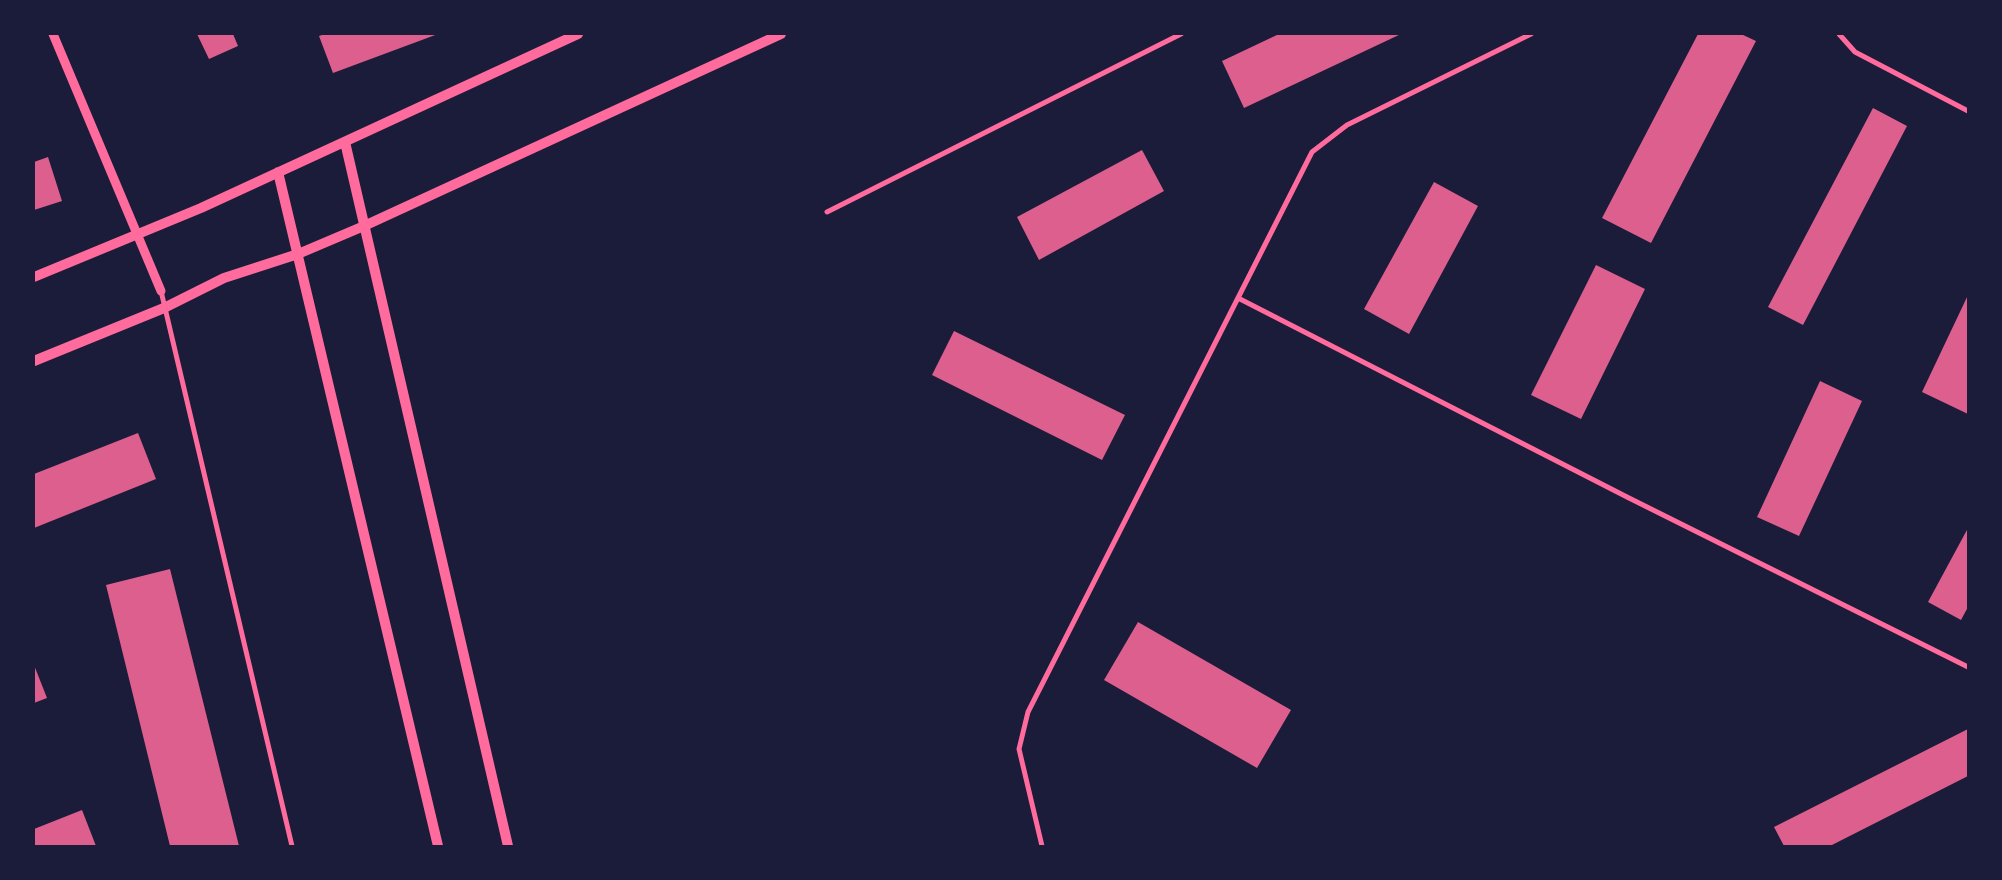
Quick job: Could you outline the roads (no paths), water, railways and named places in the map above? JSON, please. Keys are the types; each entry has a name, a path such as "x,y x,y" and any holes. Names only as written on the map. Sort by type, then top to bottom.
{"main road":[{"path":"34,277 138,236 578,34"},
{"path":"34,362 164,308 224,278 298,254 364,226 781,34"},
{"path":"345,142 508,846"},
{"path":"278,172 438,846"}],"street":[{"path":"53,34 161,291 292,846"},
{"path":"827,212 1181,34"},
{"path":"1042,846 1019,750 1028,712 1312,152 1347,125 1531,34"},
{"path":"1839,34 1855,52 1968,111"},
{"path":"1238,298 1627,497 1968,667"}]}
